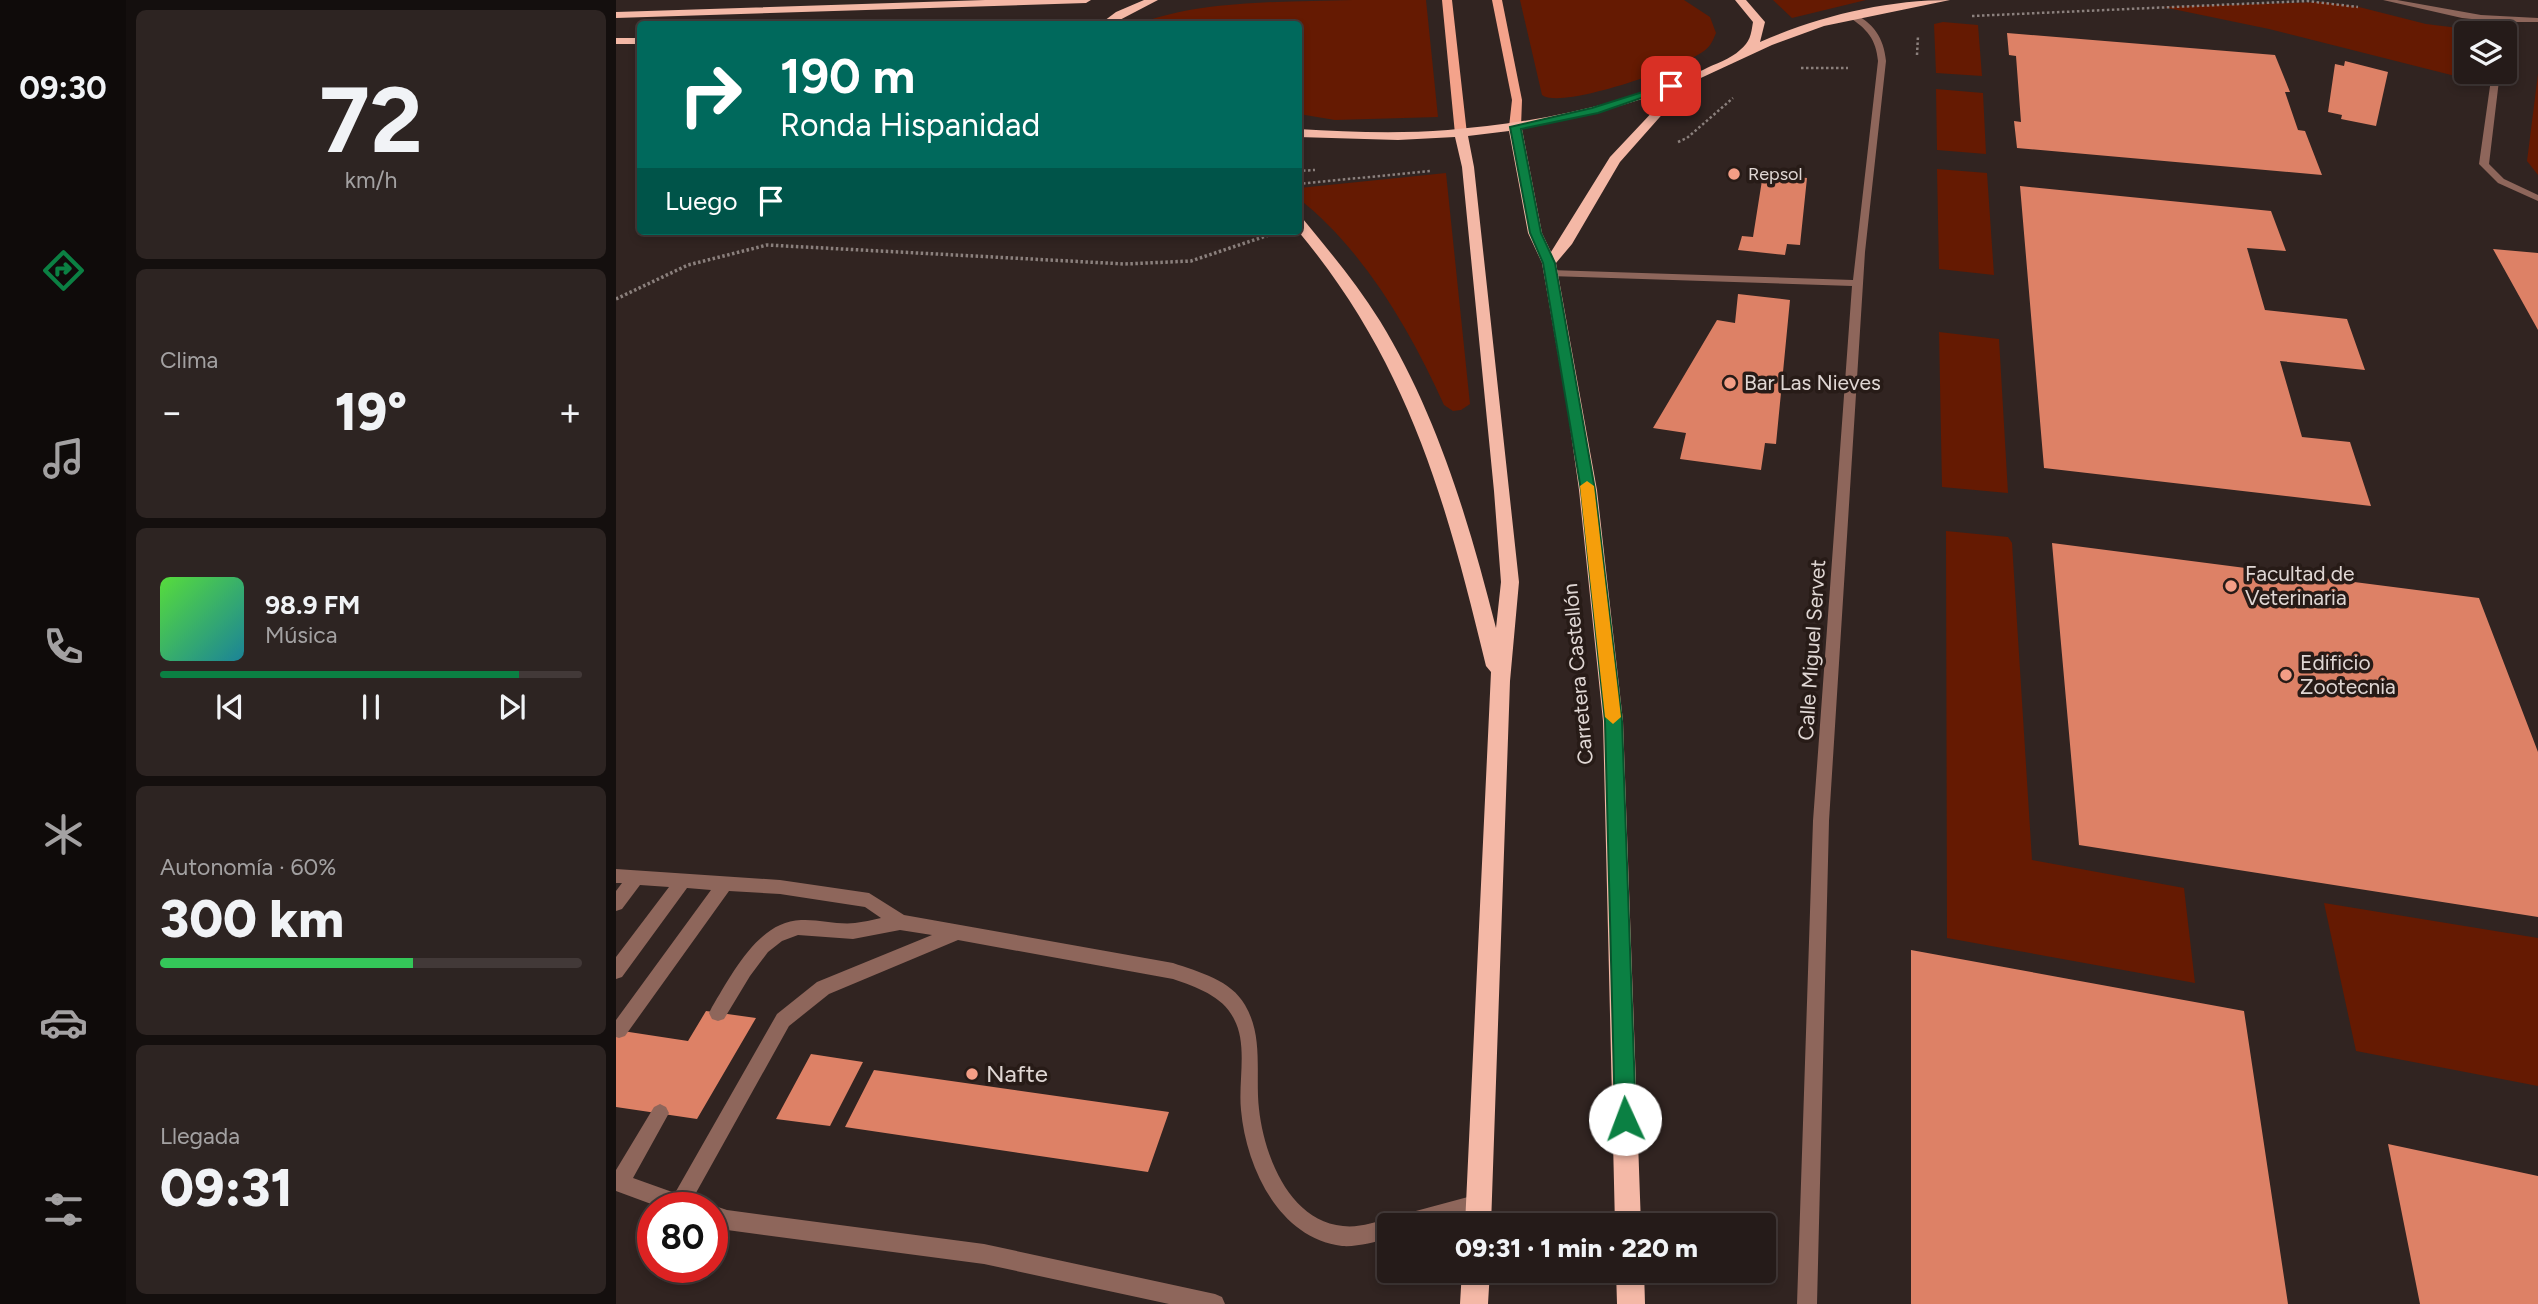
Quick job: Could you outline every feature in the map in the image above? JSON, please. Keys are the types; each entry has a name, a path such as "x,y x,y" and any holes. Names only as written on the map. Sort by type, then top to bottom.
{"highway":[{"path":"616,15 1086,0"},
{"path":"1110,21 1153,0"},
{"path":"1740,0 1759,22 1760,33 1741,55"},
{"path":"1302,133 1409,138 1515,127 1595,111 1690,79 1804,29 1852,15 1945,0"},
{"path":"616,41 637,41"},
{"path":"1549,268 1615,160 1690,79"},
{"name":"Carretera Castellón","path":"1515,127 1535,233 1549,268 1588,490 1613,721 1628,1213"},
{"path":"1461,134 1468,167 1510,582 1500,681 1478,1213"},
{"path":"1302,227 1338,269 1369,314 1416,404 1448,484 1500,681"},
{"path":"1474,1304 1475,1283"},
{"path":"1630,1283 1631,1304"}],"main road":[{"path":"1447,0 1461,134"},
{"path":"1497,0 1517,100 1515,127"}],"street":[{"path":"2387,0 2449,14 2504,21 2538,20"},
{"name":"Calle Miguel Servet","path":"1807,1304 1821,821 1859,283 1870,148 1882,61 1881,42 1877,33 1852,15"},
{"path":"2494,84 2484,164 2489,172 2510,186 2538,198"},
{"path":"1549,268 1859,283"},
{"path":"616,876 780,887 869,900 900,922"},
{"path":"616,904 635,877"},
{"path":"616,971 683,880"},
{"path":"619,1030 724,883"},
{"path":"718,1013 744,970 762,947 776,936 798,927 853,931 900,922 1173,971 1202,981 1226,995 1240,1011 1247,1029 1250,1113 1258,1149 1272,1185 1289,1208 1308,1225 1339,1236 1377,1230"},
{"path":"691,1192 783,1020 822,988 957,932"},
{"path":"647,1192 618,1181 660,1113"},
{"path":"728,1217 984,1254 1215,1304"}],"path":[{"path":"1964,17 2307,2 2359,7"},
{"path":"1917,67 1918,32"},
{"path":"1799,68 1850,68"},
{"path":"1675,143 1687,138 1737,96"},
{"path":"1302,184 1436,170"},
{"path":"616,299 688,265 767,245 1125,264 1191,261 1268,235"}],"shaded area":[{"path":"1426,0 1438,117 1335,120 1302,114 1302,21 1147,21 1188,10 1271,2"},
{"path":"1520,0 1684,0 1710,17 1716,33 1704,51 1673,67 1597,92 1554,98 1542,95"},
{"path":"1773,0 1866,0 1792,18"},
{"path":"2321,2 2359,7 2426,24 2454,27 2454,76 2269,29 2163,7"},
{"path":"1943,22 1978,25 1982,76 1936,73 1934,24"},
{"path":"2538,74 2538,175 2527,161"},
{"path":"1936,89 1983,93 1986,154 1937,150"},
{"path":"1937,169 1987,173 1994,275 1939,269"},
{"path":"1446,173 1470,404 1461,410 1453,411 1444,405 1416,348 1383,293 1344,242 1302,202 1302,188"},
{"path":"1939,332 1999,339 2008,493 1942,487"},
{"path":"1946,531 2008,537 2012,543 2032,860 2184,888 2195,983 1947,938"},
{"path":"2324,903 2538,938 2538,1086 2356,1051"}],"building":[{"path":"2007,33 2275,55 2290,92 2285,92 2298,130 2305,131 2322,175 2017,148 2014,121 2021,122 2016,56 2009,55"},
{"path":"2345,61 2388,72 2376,126 2341,119 2342,115 2328,112 2335,64 2344,66"},
{"path":"1763,174 1807,178 1800,245 1787,244 1785,255 1738,250 1742,236 1753,237"},
{"name":"Facultad de Veterinaria","path":"2020,186 2271,211 2286,251 2247,248 2265,310 2347,319 2365,370 2280,361 2302,437 2350,442 2371,506 2044,468"},
{"path":"2493,249 2538,253 2538,330"},
{"path":"1738,294 1790,300 1776,444 1765,443 1761,470 1680,459 1686,433 1653,428 1717,320 1735,323"},
{"name":"Edificio Zootecnia","path":"2052,543 2479,598 2538,752 2538,917 2079,845"},
{"path":"1911,950 2244,1011 2288,1304 1911,1304"},
{"path":"706,1011 756,1018 697,1119 616,1107 616,1030 688,1041"},
{"path":"811,1054 863,1062 830,1126 776,1119"},
{"path":"874,1070 1169,1112 1148,1172 845,1127"},
{"path":"2388,1144 2538,1176 2538,1304 2420,1304"}],"slow traffic":[{"path":"1587,486 1613,717"}],"place":[{"name":"Repsol","path":"1734,174"},
{"name":"Bar Las Nieves","path":"1730,383"},
{"name":"Facultad de Veterinaria","path":"2231,586"},
{"name":"Edificio Zootecnia","path":"2286,675"},
{"name":"Nafte","path":"972,1074"}],"route":[{"path":"1625,1119 1613,721 1588,490 1549,263 1535,233 1515,127 1595,111 1671,86"}]}
